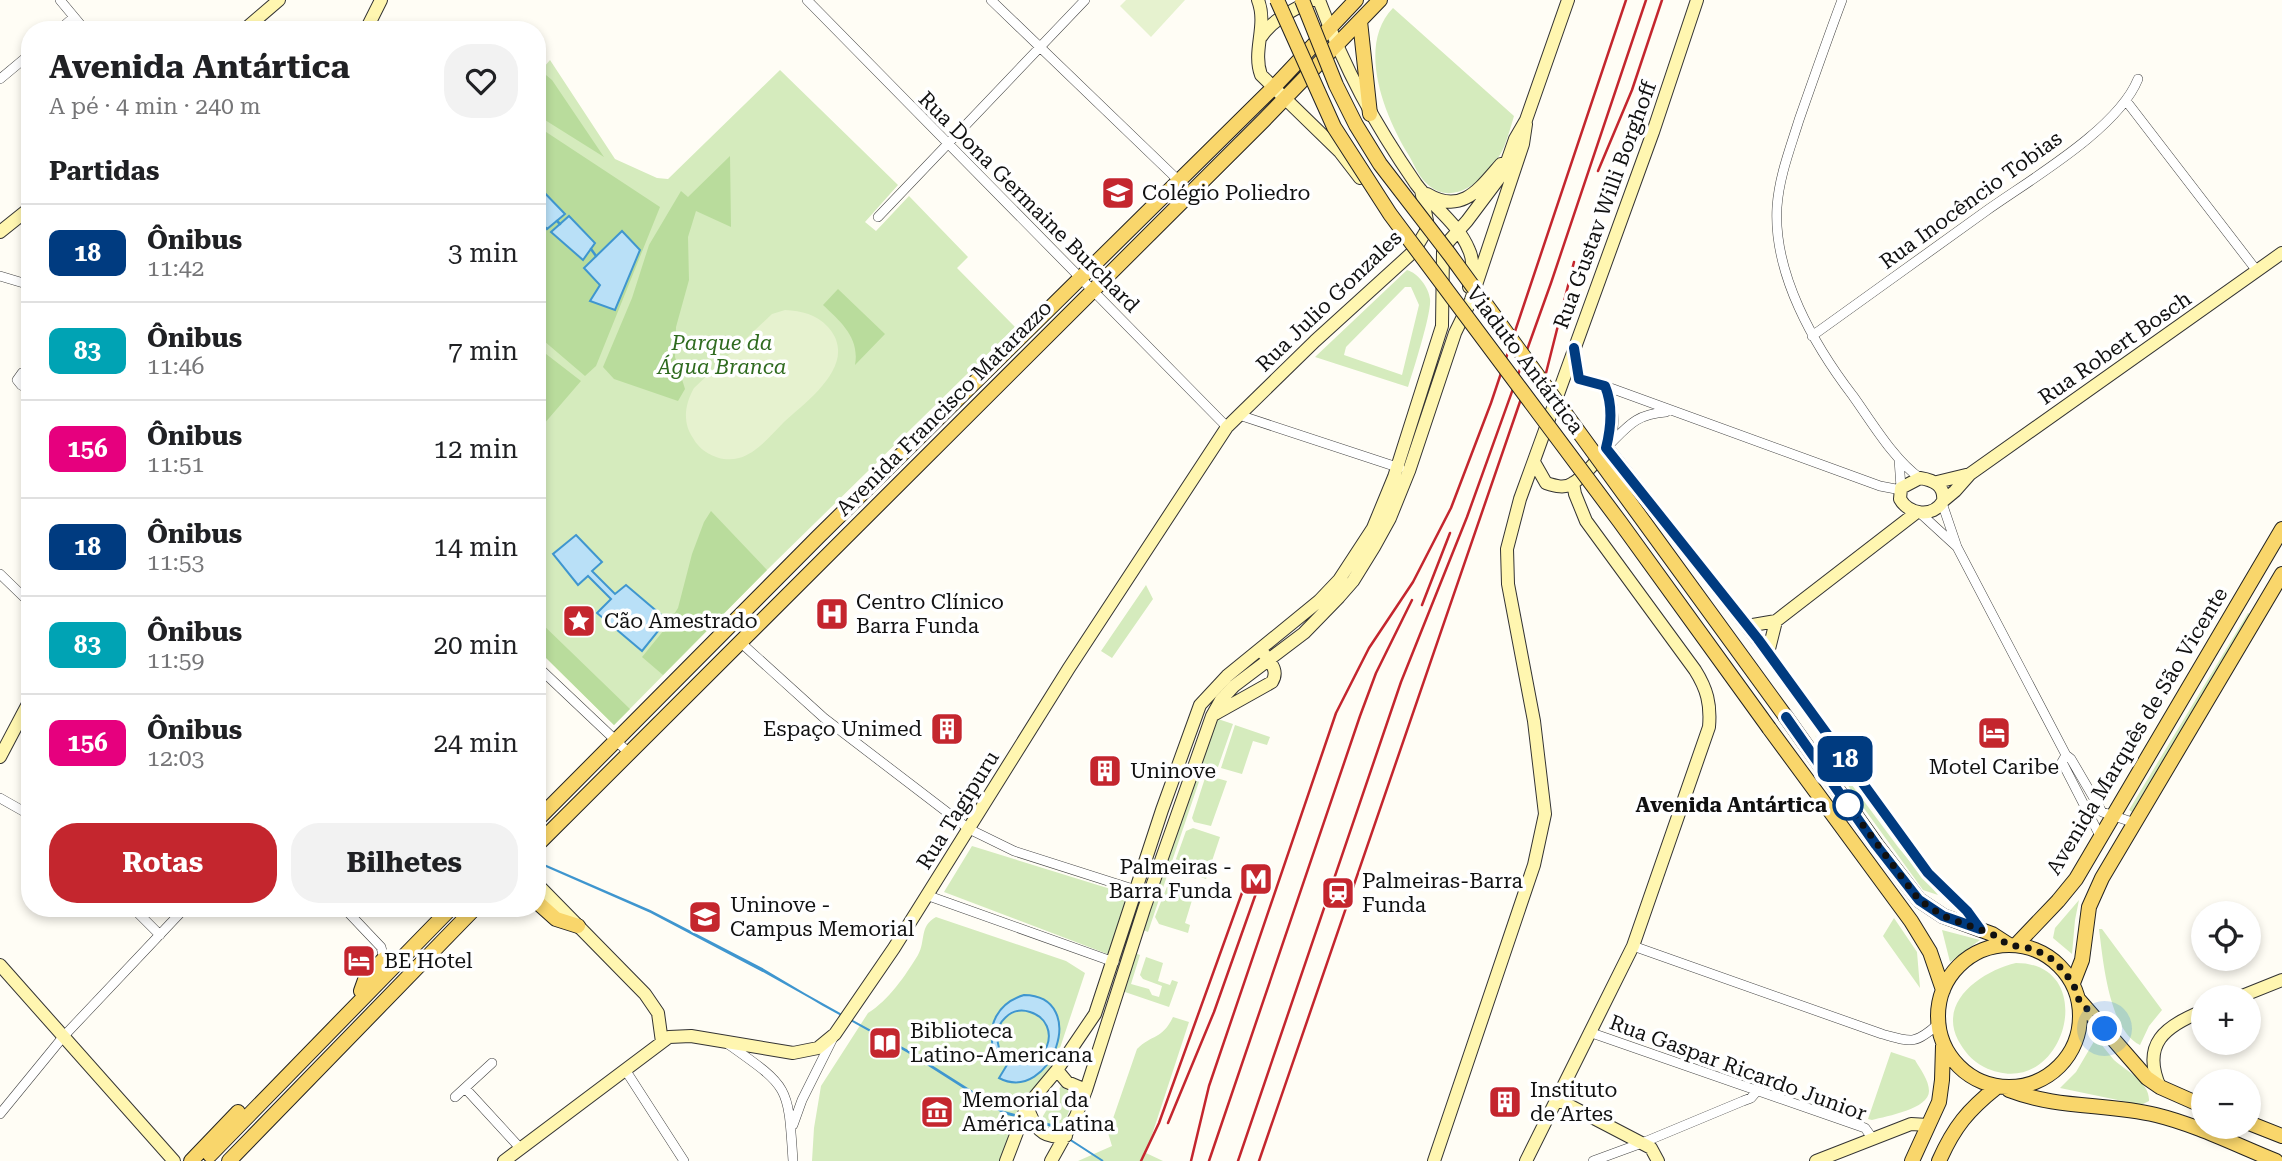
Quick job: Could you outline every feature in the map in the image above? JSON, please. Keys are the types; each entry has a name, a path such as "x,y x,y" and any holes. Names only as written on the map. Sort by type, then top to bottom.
{"main road":[{"name":"Viaduto Antártica","path":"1277,0 1334,127 1390,214 1620,522 1911,921 1930,952 1943,990"},
{"name":"Viaduto Antártica","path":"1302,0 1336,85 1380,164 1466,277 1876,845 1919,900 1943,916 1980,929"},
{"name":"Avenida Francisco Matarazzo","path":"546,811 1274,87 1356,0"},
{"name":"Avenida Francisco Matarazzo","path":"546,836 1380,0"},
{"path":"1360,21 1370,114"},
{"name":"Avenida Marquês de São Vicente","path":"2013,945 2058,901 2076,879 2282,528"},
{"name":"Avenida Marquês de São Vicente","path":"2073,983 2082,960 2089,907 2102,878 2282,574"},
{"path":"546,910 556,919 578,926"},
{"path":"199,1158 385,967 440,917"},
{"path":"229,1161 466,917"},
{"path":"1939,1161 1954,1129 1972,1107 2000,1088 2036,1083 2063,1064 2072,1051 2080,1029 2079,1000 2073,983 2055,961 2034,949 2013,945 1980,929"},
{"path":"1912,1161 1939,1102 1942,1042 1938,1024 1943,990 1954,971 1970,956 1983,950 2013,945"},
{"path":"199,1158 385,967"},
{"path":"2079,1000 2135,1066 2160,1087 2191,1101"},
{"path":"241,1161 368,1028 372,1014"},
{"path":"1942,1042 1949,1056 1970,1077 2000,1088 2058,1104 2157,1115 2276,1161"},
{"path":"2261,1128 2282,1136"}],"street":[{"path":"60,0 77,21"},
{"path":"254,21 279,0"},
{"path":"370,21 380,0"},
{"name":"Rua Dona Germaine Burchard","path":"808,0 1227,427"},
{"path":"991,0 1178,180"},
{"path":"878,217 1085,0"},
{"path":"1258,0 1262,17 1256,64 1261,75 1340,152 1414,251 1442,295"},
{"path":"1258,44 1270,25 1312,0"},
{"path":"1006,1161 1027,1106 1057,1070 1094,1017 1200,705 1227,676 1319,601 1339,580 1373,528 1403,469 1468,293 1473,261 1460,230 1421,190 1370,114 1319,0"},
{"path":"1455,333 1471,300 1523,144 1526,120 1569,0"},
{"name":"Rua Gustav Willi Borghoff","path":"1434,1161 1534,865 1545,814 1534,721 1508,584 1507,549 1520,499 1653,132 1697,0"},
{"path":"1842,0 1786,162 1777,209 1780,244 1802,315 1812,336 1843,383 1899,457 1920,478"},
{"path":"69,21 74,17"},
{"path":"0,79 21,62"},
{"name":"Rua Inocêncio Tobias","path":"1812,336 2076,146 2127,102 2138,79"},
{"path":"2127,102 2257,271"},
{"path":"1051,1161 1066,1136 1086,1090 1144,909 1212,716 1221,700 1234,686 1304,633 1353,581 1390,518 1442,326 1443,253 1448,241 1495,186 1526,120"},
{"path":"1421,190 1435,199 1450,202 1468,198 1510,154"},
{"name":"Rua Julio Gonzales","path":"1227,427 1315,341 1414,251 1426,231 1427,221 1421,190"},
{"path":"0,232 21,215"},
{"name":"Rua Robert Bosch","path":"1943,502 1970,474 2282,253"},
{"path":"0,276 21,282"},
{"path":"1551,414 1579,379 1574,348"},
{"path":"1579,379 1900,492 1915,511 1957,547"},
{"path":"1605,386 1611,420 1606,448 1768,653 1928,873 1967,911 1980,929"},
{"path":"1534,462 1546,483 1564,486 1573,483 1637,418 1646,414 1671,412"},
{"path":"1239,415 1403,469"},
{"name":"Rua Tagipuru","path":"662,1042 678,1035 793,1053 818,1048 835,1034 1227,427"},
{"path":"1899,457 1900,492"},
{"name":"Rua Robert Bosch","path":"1937,482 1970,474"},
{"path":"1900,492 1912,480 1920,478 1937,482 1944,494 1943,502 1957,547 2066,755 2071,758 2102,812 2134,823"},
{"path":"1526,1161 1633,946 1709,727 1709,698 1695,670 1586,520 1577,502 1573,483"},
{"path":"1747,626 1776,621 1915,511 1934,510 1943,502"},
{"path":"0,575 21,595"},
{"path":"1768,653 1776,621"},
{"path":"739,641 824,718 969,829 1014,851 1136,890"},
{"path":"1212,716 1272,682 1275,674 1261,649"},
{"path":"546,674 629,752"},
{"path":"0,757 21,717"},
{"path":"2066,755 2062,762 2100,836"},
{"path":"0,798 21,810"},
{"path":"503,1161 662,1042 661,1023 653,1004 634,981 546,893"},
{"path":"926,895 1114,962"},
{"path":"142,917 160,935"},
{"path":"0,1114 63,1037 177,917"},
{"path":"353,917 381,947 385,967"},
{"path":"1633,946 1910,1042 1924,1038 1938,1024"},
{"path":"0,965 174,1161"},
{"path":"2261,988 2282,980"},
{"path":"2160,1087 2153,1071 2154,1048 2160,1037 2175,1024 2191,1017"},
{"name":"Rua Gaspar Ricardo Junior","path":"1589,1032 1866,1128 1873,1139"},
{"path":"792,1126 835,1034"},
{"path":"726,1043 767,1071 782,1087 792,1126 793,1161"},
{"path":"455,1097 492,1063"},
{"path":"1057,1070 1067,1083 1086,1090"},
{"path":"626,1071 684,1161"},
{"path":"465,1088 521,1149"},
{"path":"1593,1161 1751,1098 1757,1091"},
{"path":"1557,1099 1651,1148 1658,1161"},
{"path":"1027,1106 1038,1130 1050,1137 1066,1136"},
{"path":"1815,1161 1911,1124 1928,1125"}],"green space":[{"path":"1126,0 1185,0 1151,37 1120,6"},
{"path":"1393,8 1514,116 1498,158 1481,178 1459,191 1448,193 1436,190 1422,179 1399,138 1383,101 1375,61 1377,41 1382,24"},
{"name":"Parque da Água Branca","path":"550,60 615,159 657,178 668,179 780,70 898,185 865,222 876,231 909,196 968,257 957,268 1015,327 767,570 614,725 546,658 546,65"},
{"path":"546,75 552,80 604,157 546,121"},
{"path":"546,132 660,207 596,366 585,376 546,343"},
{"path":"730,156 731,227 696,211 688,237 689,280 676,327 675,357 685,389 678,401 614,379 603,367 632,298 649,245 681,191 688,197"},
{"path":"1407,270 1415,274 1425,286 1430,306 1408,387 1315,357","holes":["1405,287 1411,287 1419,305 1402,375 1344,355 1346,347"]},
{"path":"838,289 885,334 855,365 855,347 848,331 823,305"},
{"path":"785,310 808,314 828,327 836,341 838,354 834,367 817,392 758,448 739,458 712,456 701,448 687,426 687,407 694,388 772,314"},
{"path":"546,354 581,381 546,422"},
{"path":"711,511 767,570 663,675 642,657 678,608 692,554"},
{"path":"1146,585 1153,599 1112,658 1101,651"},
{"path":"2248,613 2250,614 2132,812 2129,810"},
{"path":"546,628 630,709 614,725 546,658"},
{"path":"1215,718 1233,724 1218,767 1205,764 1148,932 1143,930"},
{"path":"1235,725 1270,737 1267,745 1253,741 1242,774 1221,768"},
{"path":"1814,734 1898,847 1938,895 1923,890"},
{"path":"1209,776 1227,781 1211,826 1194,822 1192,818 1205,778"},
{"path":"1193,828 1220,837 1206,879 1190,873 1176,874 1172,870 1186,831"},
{"path":"972,846 1130,895 1110,955 944,892"},
{"path":"1175,881 1203,889 1200,898 1193,897 1185,923 1190,925 1188,933 1159,924 1155,917 1168,884"},
{"path":"2079,900 2072,954 2053,938 2055,928"},
{"name":"Memorial da América Latina","path":"936,917 1066,961 1085,973 1057,1057 1043,1078 1001,1161 812,1161 821,1086 868,1013 890,994 908,971 918,955 927,925"},
{"path":"1894,918 1917,952 1920,988 1883,936"},
{"path":"2099,929 2102,929 2162,1010 2149,1026 2140,1045 2121,1025 2114,1010"},
{"path":"1942,930 1980,940 1950,962"},
{"path":"1135,953 1140,955 1131,984 1149,989 1152,995 1159,997 1162,986 1143,979 1140,975 1146,957 1163,963 1158,981 1170,985 1172,980 1178,982 1169,1007 1122,991"},
{"path":"2016,963 2043,969 2059,985 2065,1006 2063,1030 2052,1051 2035,1067 2012,1074 1984,1067 1976,1062 1960,1044 1953,1026 1954,1013 1967,990 1990,973"},
{"name":"Memorial da América Latina","path":"1173,1017 1189,1022 1146,1153 1163,1161 1078,1161 1112,1146 1108,1133 1137,1049 1165,1030"},
{"path":"2096,1038 2114,1060 2142,1083 2149,1101 2137,1104 2060,1088 2076,1072"},
{"path":"1891,1052 1915,1060 1928,1083 1927,1097 1922,1103 1906,1111 1868,1119"},
{"path":"1061,1086 1076,1095 1064,1123 1061,1126 1048,1127 1043,1116"}],"water":[{"path":"546,194 565,214 546,228"},
{"path":"569,216 595,243 583,260 551,232"},
{"path":"622,231 640,250 615,310 590,301 600,285 584,268"},
{"path":"576,535 602,562 592,571 615,594 626,585 667,620 642,651 597,613 611,599 588,576 578,585 553,554"},
{"path":"546,866 650,911 764,970 809,997 763,971 651,912"},
{"path":"1024,995 1044,1000 1056,1012 1059,1029 1056,1047 1047,1064 1034,1077 1018,1082 999,1078 1010,1060 1023,1063 1042,1054 1049,1036 1047,1026 1041,1018 1030,1012 1014,1012 1005,1018 998,1028 999,1048 994,1051 992,1032 996,1016 1001,1009"},
{"path":"851,1020 908,1051 1004,1112 1059,1127 1066,1137 1059,1128 1004,1113 908,1052"}],"waterway":[{"path":"557,221 560,224"},
{"path":"591,249 596,256"}],"railway":[{"path":"1191,1161 1209,1086 1336,713 1369,648 1413,582 1451,508 1491,403 1626,0"},
{"path":"1238,1161 1401,682 1467,517 1551,283 1646,0"},
{"path":"1598,171 1632,90 1662,0"},
{"path":"1546,373 1574,262"},
{"path":"1259,1161 1523,393"},
{"path":"1422,605 1450,533"},
{"path":"1209,1161 1360,716 1376,673 1412,600"},
{"path":"1141,1161 1159,1123 1247,879"},
{"path":"1168,1123 1214,1012 1260,882"}],"bus line":[{"name":"18","path":"1574,348 1579,379 1605,386 1607,391 1611,420 1606,448 1758,639 1928,873 1973,917 1980,929 1943,916 1919,900 1876,845 1786,717"}],"place":[{"name":"Colégio Poliedro","path":"1118,193"},
{"name":"Centro Clínico Barra Funda","path":"832,614"},
{"name":"Cão Amestrado","path":"579,621"},
{"name":"Espaço Unimed","path":"947,729"},
{"name":"Motel Caribe","path":"1994,733"},
{"name":"Uninove","path":"1105,771"},
{"name":"Avenida Antártica","path":"1848,805"},
{"name":"Palmeiras - Barra Funda","path":"1256,879"},
{"name":"Palmeiras-Barra Funda","path":"1338,893"},
{"name":"Uninove - Campus Memorial","path":"705,917"},
{"name":"BE Hotel","path":"359,961"},
{"name":"Biblioteca Latino-Americana","path":"885,1043"},
{"name":"Instituto de Artes","path":"1505,1102"},
{"name":"Memorial da América Latina","path":"937,1112"}],"route":[{"path":"1848,805 1919,900 1943,916 1992,934 2009,945 2034,949 2055,961 2073,983 2079,1000 2105,1029"}]}
